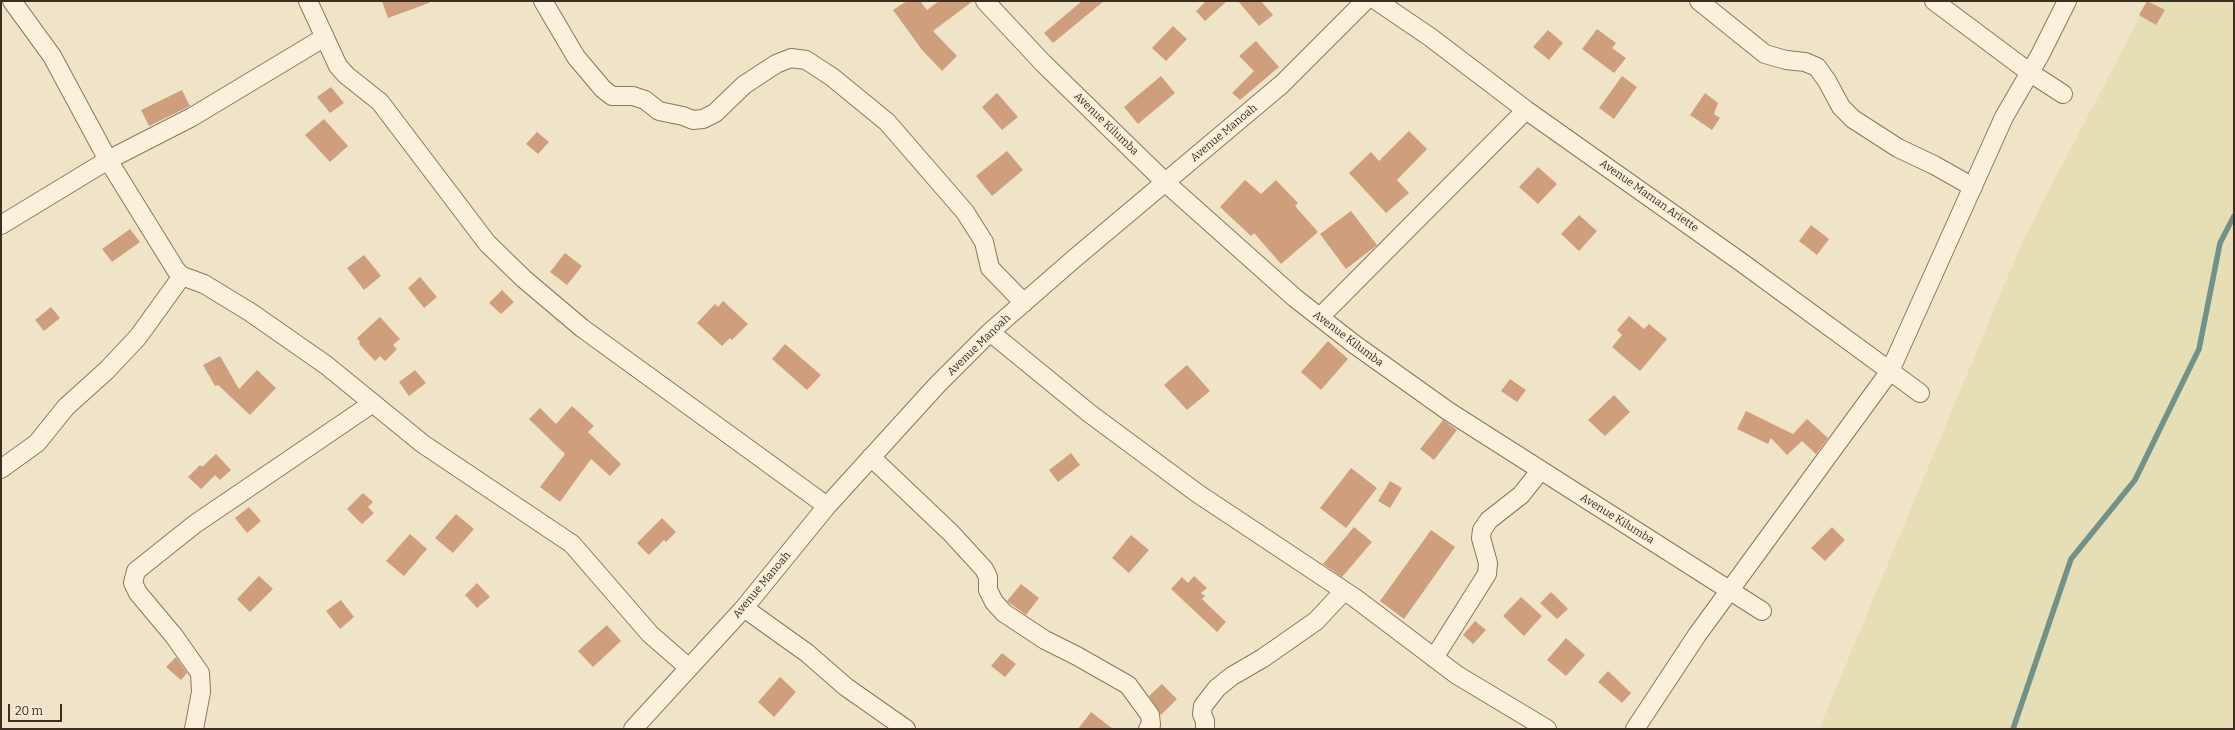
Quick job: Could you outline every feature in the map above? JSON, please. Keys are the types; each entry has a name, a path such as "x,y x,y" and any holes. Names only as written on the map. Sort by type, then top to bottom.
{"street":[{"path":"12,1 52,56 108,160 176,270 182,276 204,284 250,312 326,365 423,444 572,544 650,634 689,668"},
{"path":"308,1 338,66 346,75 380,102 487,243 524,279 582,328 827,506"},
{"path":"543,1 576,57 603,89 612,96 633,96 645,100 659,111 683,116 693,120 703,119 715,113 744,85 776,64 792,58 806,60 832,77 887,122 964,212 984,242 990,268 1024,303"},
{"name":"Avenue Kilumba","path":"985,1 1043,63 1166,183 1241,252 1354,344 1448,411 1762,611"},
{"name":"Avenue Manoah","path":"633,729 744,608 827,506 936,385 990,332 1075,258 1282,84 1365,1"},
{"name":"Avenue Maman Ariette","path":"1377,1 1430,37 1526,110 1741,262 1920,393"},
{"path":"1699,1 1765,54 1786,60 1806,62 1817,67 1827,81 1840,106 1853,119 1898,148 1934,165 1973,187"},
{"path":"1934,1 2029,72 2063,94"},
{"path":"1635,729 1697,635 1890,371 2004,117 2040,55 2067,1"},
{"path":"1,225 108,160 192,117 325,36"},
{"path":"1320,317 1526,110"},
{"path":"1,469 37,443 66,408 107,370 138,337 182,276"},
{"path":"990,332 1089,413 1197,493 1344,591 1457,675 1547,729"},
{"path":"194,729 201,692 200,673 174,636 138,593 133,583 136,571 195,524 373,403"},
{"path":"871,457 951,533 984,569 988,577 988,590 994,602 1004,613 1044,640 1077,656 1128,685 1150,715 1151,725 1148,729"},
{"path":"1434,658 1487,574 1488,563 1481,538 1482,530 1489,520 1521,496 1540,471"},
{"path":"1205,729 1205,721 1202,714 1204,706 1217,688 1232,676 1263,658 1316,621 1344,591"},
{"path":"744,608 806,653 846,687 906,729"}],"shaded area":[{"path":"2148,1 2234,1 2234,729 1819,729 2023,240"}],"building":[{"path":"382,1 429,1 429,3 388,18"},
{"path":"907,1 920,1 927,10 939,1 973,1 933,31 957,56 942,71 922,50 893,10"},
{"path":"1082,1 1104,1 1053,43 1044,33"},
{"path":"1206,1 1227,1 1205,21 1196,11"},
{"path":"1238,1 1261,1 1273,15 1259,26"},
{"path":"2147,1 2165,10 2156,25 2139,15"},
{"path":"1173,26 1187,39 1166,61 1152,48"},
{"path":"1597,29 1616,43 1612,48 1626,58 1614,73 1582,49"},
{"path":"1548,30 1563,43 1549,60 1533,47"},
{"path":"1256,41 1279,67 1240,100 1232,93 1254,71 1239,56"},
{"path":"1161,76 1175,93 1138,124 1124,107"},
{"path":"1622,76 1637,87 1614,119 1599,108"},
{"path":"331,87 344,103 330,113 317,97"},
{"path":"182,90 190,106 149,126 141,110"},
{"path":"997,93 1018,117 1002,130 982,107"},
{"path":"1705,93 1718,103 1714,114 1720,118 1712,130 1690,115"},
{"path":"324,119 348,146 330,162 305,135"},
{"path":"1409,131 1427,149 1397,180 1409,193 1386,213 1349,173 1371,152 1379,161"},
{"path":"537,132 549,142 538,154 526,144"},
{"path":"1007,151 1023,170 992,196 976,176"},
{"path":"1538,167 1557,184 1538,204 1519,187"},
{"path":"1245,180 1261,194 1276,180 1298,203 1295,206 1318,232 1281,264 1254,233 1251,236 1220,207"},
{"path":"1351,211 1377,245 1346,269 1320,234"},
{"path":"1579,215 1597,231 1579,251 1561,234"},
{"path":"1811,225 1829,239 1817,255 1799,241"},
{"path":"130,229 140,242 112,262 102,249"},
{"path":"565,253 582,266 567,285 550,272"},
{"path":"364,255 381,276 364,290 347,268"},
{"path":"420,277 437,297 424,308 408,288"},
{"path":"502,290 514,302 501,314 489,303"},
{"path":"723,301 748,324 732,340 730,338 722,346 697,323 715,304 718,307"},
{"path":"51,307 60,318 44,331 35,320"},
{"path":"1629,316 1644,329 1649,324 1667,339 1640,371 1612,347 1622,335 1617,330"},
{"path":"380,317 400,339 393,345 397,349 385,361 380,356 375,361 359,344 360,342 357,338"},
{"path":"1328,341 1348,359 1321,390 1301,372"},
{"path":"785,344 821,375 807,390 772,359"},
{"path":"220,356 239,389 257,370 276,388 250,415 218,385 215,386 203,365"},
{"path":"1187,365 1210,391 1187,410 1164,385"},
{"path":"415,370 426,383 409,396 399,382"},
{"path":"1510,379 1526,390 1517,402 1501,391"},
{"path":"1614,395 1630,412 1605,436 1588,420"},
{"path":"572,406 594,426 588,432 621,464 610,476 591,459 560,502 540,487 565,454 529,419 540,408 556,424"},
{"path":"1746,411 1795,435 1793,434 1807,419 1828,438 1816,454 1802,441 1787,455 1771,438 1768,444 1737,429"},
{"path":"1443,420 1457,430 1434,460 1420,449"},
{"path":"1071,453 1080,465 1058,482 1049,470"},
{"path":"216,454 231,470 220,480 215,475 201,489 188,477 200,465 202,467"},
{"path":"1351,468 1377,488 1346,528 1320,508"},
{"path":"1390,481 1402,488 1390,508 1378,501"},
{"path":"363,493 373,502 368,507 374,513 362,524 347,509"},
{"path":"249,507 261,521 247,533 235,518"},
{"path":"456,514 474,529 453,553 435,538"},
{"path":"662,518 676,532 666,542 664,540 649,555 637,543"},
{"path":"1354,527 1372,542 1342,577 1323,564"},
{"path":"1832,527 1845,540 1825,561 1811,548"},
{"path":"1431,530 1455,547 1404,619 1380,601"},
{"path":"410,534 427,549 404,576 386,561"},
{"path":"1131,535 1149,550 1129,573 1112,558"},
{"path":"259,576 273,589 250,612 237,599"},
{"path":"1194,576 1207,588 1201,593 1205,596 1202,599 1226,622 1217,632 1171,589 1182,577 1188,583"},
{"path":"477,583 490,597 477,608 465,595"},
{"path":"1021,584 1039,598 1026,615 1007,601"},
{"path":"1551,592 1568,609 1557,619 1540,603"},
{"path":"1521,597 1542,616 1524,636 1503,616"},
{"path":"341,600 354,617 340,629 326,611"},
{"path":"1475,621 1486,630 1473,644 1463,635"},
{"path":"607,625 621,641 593,667 578,651"},
{"path":"1566,638 1585,655 1566,676 1547,660"},
{"path":"1002,653 1016,664 1005,677 991,666"},
{"path":"176,657 187,673 181,680 166,667"},
{"path":"1608,671 1631,693 1622,703 1598,682"},
{"path":"780,677 796,692 774,717 758,702"},
{"path":"1162,684 1177,699 1161,715 1149,696"},
{"path":"1091,712 1113,729 1078,729"}],"waterway":[{"path":"2013,729 2071,559 2135,480 2199,349 2220,243 2234,216"}]}
